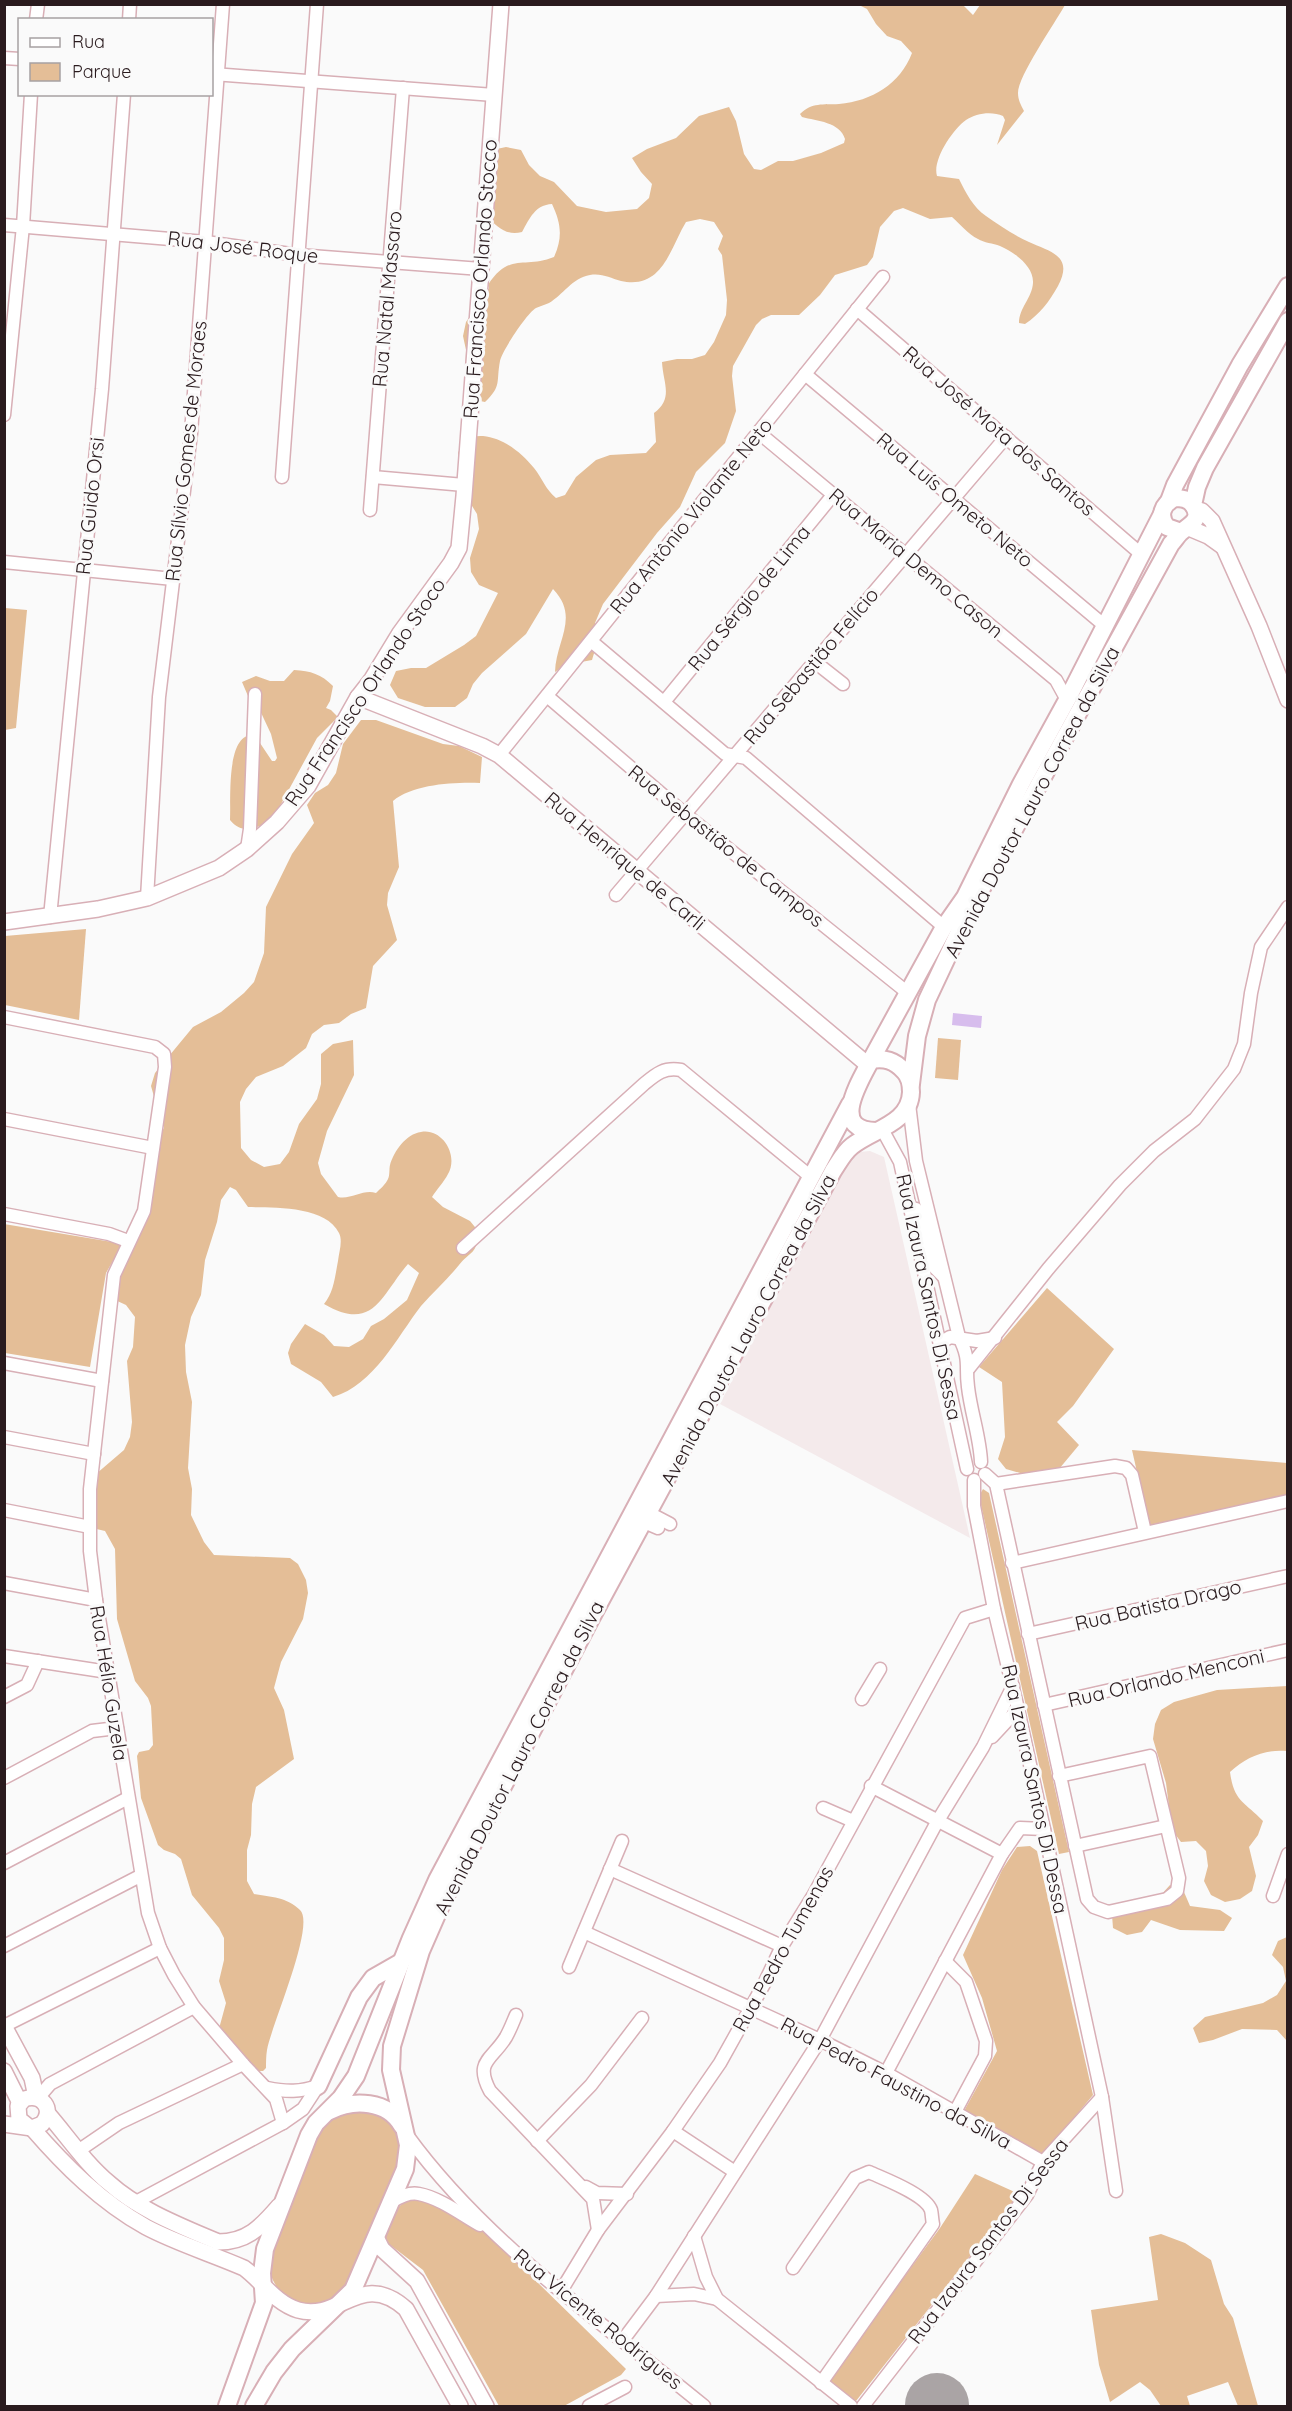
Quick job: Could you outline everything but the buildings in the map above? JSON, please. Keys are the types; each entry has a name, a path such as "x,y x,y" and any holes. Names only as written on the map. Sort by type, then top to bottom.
{"main road":[{"name":"Avenida Doutor Lauro Correa da Silva","path":"870,1062 944,927 965,897 1175,485 1240,365 1287,286"},
{"path":"1194,507 1182,498 1165,508 1167,527 1185,530 1195,522 1194,507 1197,487 1205,468 1287,321"},
{"name":"Avenida Doutor Lauro Correa da Silva","path":"910,1084 917,1036 927,1000 966,917 1171,544 1185,530"},
{"path":"227,2406 259,2323 264,2303 262,2273 265,2249 281,2204 309,2135 323,2115 341,2098 356,2076 401,1962 437,1880 850,1104 870,1062 883,1059 892,1061 907,1074 910,1084 909,1104 899,1118 879,1130 861,1129 854,1124 850,1115 850,1104"},
{"name":"Avenida Doutor Lauro Correa da Silva","path":"254,2406 274,2372 292,2349 343,2301 358,2280 408,2157 391,2070 392,2046 421,1951 442,1903 478,1833 655,1522 833,1171 852,1146 879,1130"},
{"path":"318,2086 358,1997 373,1978 401,1962"},
{"path":"323,2115 345,2105 358,2103 374,2105 388,2111 399,2120 405,2133"}],"street":[{"name":"Rua Sílvio Gomes de Moraes","path":"147,898 159,698 191,433 206,242 215,74 223,4"},
{"path":"282,477 317,4"},
{"name":"Rua Francisco Orlando Stocco","path":"456,553 459,548 501,4"},
{"path":"215,74 494,95"},
{"name":"Rua Natal Massaro","path":"370,510 404,88"},
{"path":"4,415 23,226 31,96"},
{"name":"Rua Guido Orsi","path":"50,917 102,389 124,96"},
{"name":"Rua José Roque","path":"4,225 206,242 298,255 481,269"},
{"name":"Rua Antônio Violante Neto","path":"499,755 883,277"},
{"name":"Rua José Mota dos Santos","path":"857,309 1141,554"},
{"name":"Rua Luís Ometo Neto","path":"805,374 1105,626"},
{"name":"Rua Maria Demo Cason","path":"758,432 1056,680 1067,700"},
{"name":"Rua Sebastião Felício","path":"616,896 1006,437"},
{"path":"373,477 464,485"},
{"name":"Rua Sérgio de Lima","path":"664,702 833,495"},
{"path":"1194,507 1212,521 1259,626 1287,700"},
{"path":"1185,530 1208,536 1222,546"},
{"name":"Rua Francisco Orlando Stoco","path":"4,922 50,917 147,898 219,868 247,849 277,822 308,786 358,697 456,553"},
{"path":"4,562 173,579"},
{"path":"591,641 725,753 746,758 944,927"},
{"path":"815,662 843,684"},
{"path":"247,849 250,828 255,694"},
{"name":"Rua Sebastião de Campos","path":"547,696 685,814 908,993"},
{"name":"Rua Henrique de Carli","path":"358,697 482,746 499,755 637,872 870,1062"},
{"path":"969,1368 1048,1269 1120,1185 1154,1151 1195,1119 1234,1069 1244,1044 1251,993 1261,947 1287,907"},
{"name":"Rua Hélio Guzela","path":"4,1017 155,1047 164,1054 165,1067 144,1210 114,1275 90,1488 90,1551 140,1876 148,1913 160,1948 194,2007 276,2099 283,2123"},
{"path":"463,1248 661,1071 681,1070 811,1177"},
{"name":"Rua Izaura Santos Di Sessa","path":"909,1104 916,1161 959,1337 967,1352 968,1386 981,1450 977,1471"},
{"path":"4,1119 153,1148"},
{"name":"Rua Izaura Santos Di Sessa","path":"879,1130 900,1162 940,1343 977,1471"},
{"path":"910,1208 916,1209 921,1216 931,1260 934,1267 945,1278"},
{"path":"4,1214 110,1234 129,1241"},
{"path":"940,1343 946,1338 959,1337 977,1341 995,1338"},
{"path":"4,1363 102,1381"},
{"path":"4,1437 94,1454"},
{"path":"977,1471 996,1484 1115,1466 1126,1468 1132,1475 1145,1532"},
{"name":"Rua Izaura Santos Di Dessa","path":"977,1471 974,1506 994,1609 1013,1686 1102,2097"},
{"name":"Rua Izaura Santos Di Dessa","path":"996,1484 1087,1899 1094,1907 1108,1912 1167,1899 1177,1891 1179,1878 1166,1826"},
{"path":"1012,1563 1287,1502"},
{"path":"4,1510 90,1527"},
{"name":"Rua Batista Drago","path":"1028,1634 1287,1576"},
{"path":"4,1583 96,1600"},
{"name":"Rua Pedro Tumenas","path":"561,2291 598,2230 627,2194 720,2063 764,1984 782,1946 813,1896 965,1617 994,1609"},
{"name":"Rua Orlando Menconi","path":"1044,1705 1287,1650"},
{"path":"4,1656 108,1672"},
{"path":"4,1697 27,1685 38,1661"},
{"path":"862,1699 880,1669"},
{"path":"623,2340 656,2296 820,2040 937,1822 983,1747 1013,1686"},
{"path":"983,1747 1018,1709"},
{"path":"4,1779 93,1731 117,1728"},
{"path":"1059,1776 1150,1756 1166,1826 1075,1846"},
{"path":"871,1786 1002,1854"},
{"path":"4,1863 128,1798"},
{"path":"823,1808 853,1821"},
{"path":"885,2073 1002,1854 1020,1828 1044,1829"},
{"path":"569,1967 622,1840"},
{"path":"1273,1896 1287,1854"},
{"path":"610,1869 782,1946"},
{"path":"4,1946 140,1876"},
{"name":"Rua Pedro Faustino da Silva","path":"584,1932 820,2040 885,2073 1043,2162"},
{"path":"160,1948 4,2026 32,2079 37,2098 78,2151 110,2185 134,2203 204,2236 218,2242 248,2236 262,2227 281,2204"},
{"path":"945,1961 966,1982 986,2040 985,2056 955,2112"},
{"path":"14,2107 24,2099 37,2098 50,2084 194,2007"},
{"path":"516,2014 506,2037 483,2065 483,2078 490,2091 593,2199 598,2230"},
{"path":"537,2141 591,2085 642,2018"},
{"path":"78,2151 119,2123 243,2064"},
{"path":"4,2071 19,2119 30,2127 78,2178 125,2215 148,2228 244,2268 280,2301 300,2310 314,2312 326,2310 364,2294 380,2294 395,2299 406,2309 460,2406"},
{"path":"267,2088 302,2092 318,2086"},
{"path":"134,2203 283,2123 303,2109 318,2086"},
{"path":"1102,2097 1116,2191"},
{"name":"Rua Izaura Santos Di Sessa","path":"863,2406 1027,2195 1043,2162 1102,2097"},
{"path":"4,2124 30,2127 42,2124 48,2114"},
{"path":"673,2131 735,2172"},
{"name":"Rua Vicente Rodrigues","path":"405,2133 447,2185 492,2231 561,2291 704,2406"},
{"path":"793,2268 855,2178 869,2172 899,2185 922,2199 931,2209 933,2224 821,2383"},
{"path":"431,2198 444,2192 447,2185"},
{"path":"582,2185 597,2193 627,2194"},
{"name":"Rua Vicente Rodrigues","path":"391,2202 405,2195 418,2194 431,2198 492,2231"},
{"path":"694,2236 706,2277 717,2299 851,2406"},
{"path":"376,2237 382,2249 417,2281 486,2406"},
{"path":"656,2296 694,2294 717,2299"},
{"path":"593,2406 626,2387"}],"shaded area":[{"path":"953,1013 982,1016 981,1028 952,1025"},
{"path":"870,1151 884,1157 970,1538 720,1404 832,1181 848,1156"}],"green space":[{"path":"859,5 963,5 973,15 980,5 1065,5 1030,62 1020,85 1018,93 1024,111 997,145 1005,120 1003,116 984,113 966,120 955,130 945,145 936,169 937,176 959,179 974,204 986,216 1018,237 1058,257 1062,262 1062,276 1051,297 1040,312 1025,324 1019,323 1033,283 1030,271 1022,260 997,245 974,237 952,217 930,219 903,208 894,211 880,227 873,257 867,265 835,275 820,295 799,315 771,315 756,325 733,366 736,411 725,443 696,472 680,507 657,533 603,604 595,623 595,650 592,660 565,665 555,672 566,619 561,599 553,589 526,634 482,673 473,684 467,698 455,707 425,707 398,698 390,685 396,671 426,668 476,636 498,593 479,585 471,572 470,558 479,529 477,514 469,501 458,453 464,443 470,438 483,436 504,443 529,462 556,498 565,495 576,477 596,460 610,455 646,453 656,442 654,413 664,402 666,396 662,362 692,359 705,355 714,342 726,315 727,300 722,255 718,249 723,236 714,222 700,219 686,222 663,265 647,279 635,282 590,275 573,283 549,303 532,311 505,349 500,361 494,392 485,402 471,399 465,385 466,350 463,336 466,322 489,288 488,285 503,268 554,257 560,236 559,224 552,204 537,210 522,232 507,232 487,216 492,150 506,147 521,150 529,165 540,176 554,182 577,206 606,212 637,209 649,198 652,184 632,158 647,149 676,138 699,116 729,107 736,121 744,154 754,169 761,170 778,161 793,161 821,153 844,143 842,133 833,126 802,117 800,114 813,106 851,102 873,95 900,74 912,53 901,41 887,36 867,9"},
{"path":"5,608 27,610 16,728 5,730"},
{"path":"294,670 315,674 333,686 326,708 338,717 317,738 274,817 252,829 240,828 230,820 230,785 237,746 243,738 251,735 260,743 272,761 277,758 271,734 256,702 248,696 242,682 256,676 270,681 284,681"},
{"path":"361,720 376,720 443,744 459,746 482,757 480,783 447,784 423,788 401,795 393,801 399,867 388,893 387,905 397,940 373,966 366,1008 351,1014 339,1023 324,1025 312,1034 306,1048 283,1066 256,1077 246,1089 240,1102 241,1148 251,1160 264,1167 280,1164 289,1152 299,1124 317,1099 321,1084 321,1054 333,1044 353,1040 354,1075 327,1131 318,1163 321,1174 338,1197 343,1198 366,1192 376,1193 387,1181 392,1160 398,1149 410,1136 421,1132 436,1134 450,1151 451,1167 445,1180 432,1197 443,1207 470,1221 479,1232 472,1252 421,1306 373,1371 348,1391 333,1397 321,1382 291,1364 288,1353 291,1344 305,1324 324,1335 334,1346 349,1347 363,1339 371,1326 384,1319 407,1300 419,1273 408,1264 375,1306 365,1312 354,1314 341,1312 324,1304 334,1284 341,1239 332,1224 323,1217 298,1210 248,1207 236,1190 230,1187 221,1200 217,1222 205,1260 201,1295 191,1317 185,1345 186,1372 192,1402 188,1468 192,1489 191,1515 204,1542 214,1555 290,1558 298,1564 306,1580 308,1593 303,1619 281,1662 274,1688 284,1710 294,1759 256,1787 252,1804 251,1835 247,1850 247,1881 254,1894 290,1902 300,1910 303,1919 298,1955 270,2038 266,2068 263,2071 256,2071 221,2038 220,2025 226,2003 219,1981 224,1960 224,1938 219,1928 192,1895 181,1859 158,1845 141,1798 137,1756 139,1752 149,1750 153,1745 151,1706 135,1681 117,1619 115,1549 105,1531 88,1527 83,1511 87,1489 96,1474 124,1450 130,1437 132,1422 127,1361 133,1347 135,1317 126,1305 113,1299 107,1286 114,1259 106,1273 90,1367 5,1353 4,1224 118,1243 139,1227 156,1141 164,1128 163,1113 155,1100 151,1086 155,1073 193,1027 221,1012 254,982 264,953 266,907 292,854 314,823 307,805 315,793 328,785 336,773 343,744"},
{"path":"86,929 79,1020 5,1005 5,936"},
{"path":"938,1038 961,1040 958,1080 935,1078"},
{"path":"1047,1288 1114,1349 1073,1406 1057,1422 1079,1445 1059,1469 1027,1475 1006,1469 998,1459 1005,1437 1002,1382 979,1367"},
{"path":"1132,1450 1287,1463 1287,1497 1149,1525"},
{"path":"983,1489 989,1493 1069,1852 1059,1854 979,1496"},
{"path":"1287,1686 1287,1751 1271,1751 1256,1755 1230,1772 1237,1795 1263,1821 1258,1835 1249,1847 1256,1876 1252,1891 1240,1899 1225,1902 1211,1895 1204,1881 1208,1866 1206,1851 1196,1841 1181,1842 1172,1830 1166,1783 1153,1739 1155,1724 1161,1710 1174,1702 1217,1690"},
{"path":"1030,1846 1037,1851 1093,2095 1042,2156 964,2111 997,2051 982,1998 963,1955 1002,1870 1017,1847"},
{"path":"1170,1885 1184,1892 1190,1906 1220,1910 1232,1918 1224,1931 1180,1930 1151,1920 1142,1932 1127,1935 1113,1928 1112,1915 1160,1896"},
{"path":"1287,1937 1287,2041 1277,2030 1242,2029 1199,2043 1193,2028 1205,2017 1263,2003 1277,1995 1286,1981 1283,1967 1272,1955 1278,1941"},
{"path":"345,2111 375,2113 389,2121 397,2134 401,2150 400,2165 342,2295 315,2306 305,2306 288,2299 275,2285 267,2257 320,2128 333,2116"},
{"path":"975,2174 1019,2194 856,2401 827,2382 940,2228"},
{"path":"411,2199 424,2200 489,2235 626,2369 621,2375 564,2406 499,2406 423,2270 385,2241 395,2211"},
{"path":"1161,2234 1185,2243 1211,2260 1224,2304 1233,2318 1258,2406 1238,2406 1228,2382 1187,2396 1190,2406 1161,2406 1150,2390 1140,2382 1110,2402 1099,2365 1091,2310 1158,2300 1149,2237"}]}
